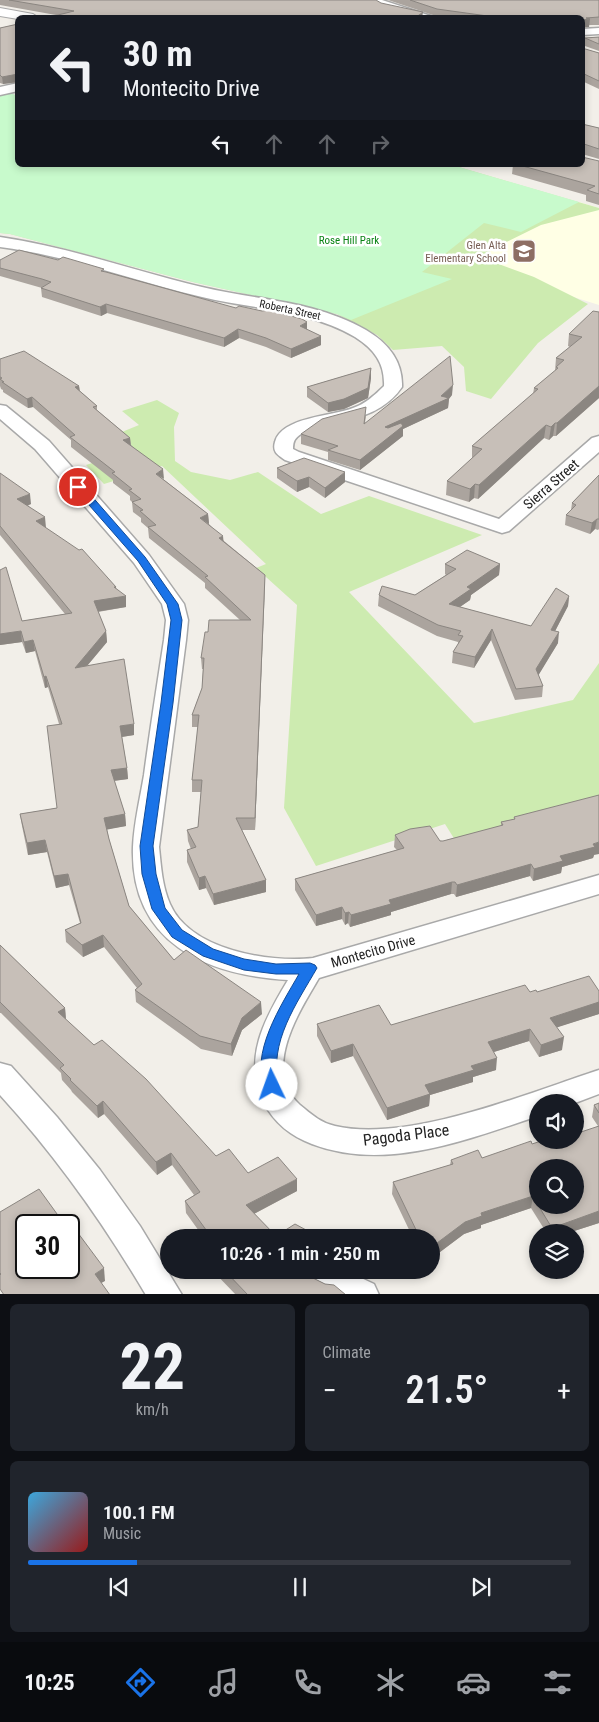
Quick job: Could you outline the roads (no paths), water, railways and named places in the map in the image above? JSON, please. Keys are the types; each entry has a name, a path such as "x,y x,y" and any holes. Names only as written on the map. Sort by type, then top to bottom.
{"street":[{"path":"372,0 418,15"},
{"path":"0,12 16,15"},
{"path":"585,32 599,31"},
{"path":"0,91 15,88"},
{"name":"Roberta Street","path":"0,242 45,248 209,294 291,308 328,319 356,332 380,348 393,371 394,387 380,401 360,412 289,433 283,444 284,451 292,456 502,527"},
{"name":"Montecito Drive","path":"0,410 42,444 142,559 173,604 177,620 175,640 146,846 149,874 159,909 177,933 208,952 244,964 276,969 310,968 346,960 599,884"},
{"name":"Sierra Street","path":"502,527 599,442"},
{"name":"Pagoda Place","path":"310,968 284,1014 272,1044 269,1074 272,1089 274,1096 291,1120 318,1135 349,1142 385,1141 446,1133 529,1106"},
{"path":"0,1076 74,1160 117,1218 165,1294"},
{"name":"Pagoda Place","path":"565,1094 599,1082"},
{"path":"328,1279 362,1294"}],"place":[{"name":"Glen Alta Elementary School","path":"524,251"}],"park label":[{"name":"Rose Hill Park","path":"349,240"}]}
